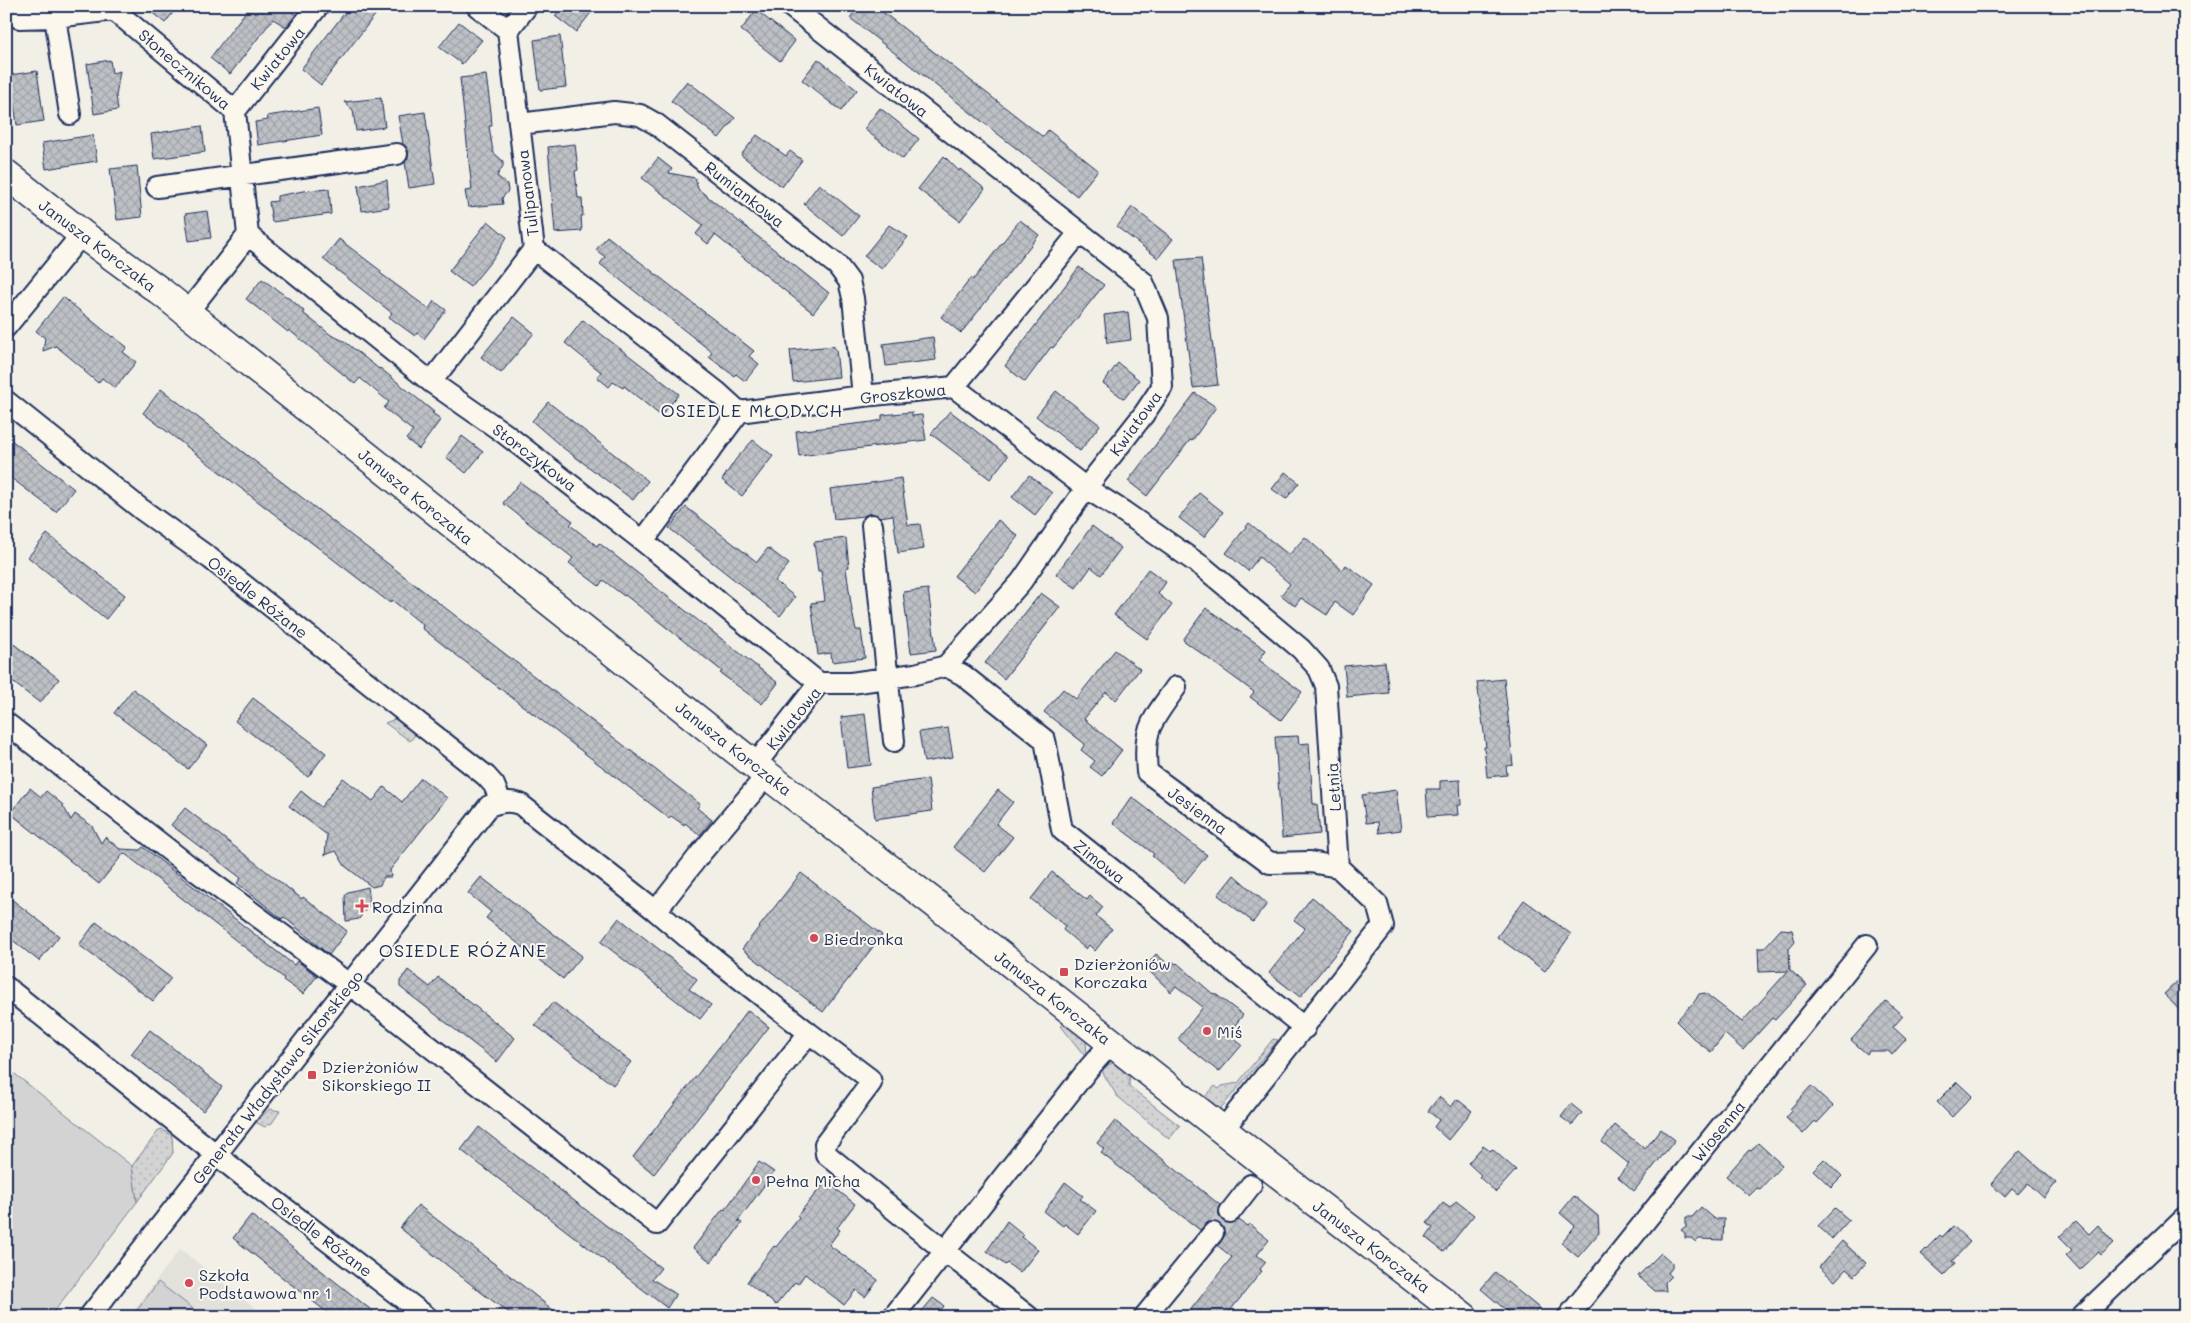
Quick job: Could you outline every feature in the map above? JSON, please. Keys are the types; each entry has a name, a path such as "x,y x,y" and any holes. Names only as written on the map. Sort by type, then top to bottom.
{"street":[{"name":"Kwiatowa","path":"235,111 318,6"},
{"path":"477,6 508,30 528,6"},
{"name":"Kwiatowa","path":"761,770 819,683 851,682 915,674 946,666 1021,582 1086,488 1144,414 1162,387 1158,318 1143,282 790,6"},
{"name":"Słonecznikowa","path":"19,18 55,17 115,8 235,111 248,235"},
{"path":"55,17 70,114"},
{"name":"Tulipanowa","path":"431,382 534,249 508,30"},
{"name":"Rumiankowa","path":"520,124 614,112 640,115 656,124 837,265 848,280 853,298 863,396"},
{"path":"157,187 397,154"},
{"name":"Janusza Korczaka","path":"6,174 187,313 761,770 1464,1317"},
{"path":"954,388 1078,233"},
{"path":"6,327 82,234"},
{"path":"187,313 248,235"},
{"name":"Storczykowa","path":"248,235 431,382 504,433 644,541 819,683"},
{"path":"534,249 740,412 644,541"},
{"name":"Groszkowa","path":"740,412 863,396 954,388 1086,488"},
{"name":"Osiedle Różane","path":"6,401 141,509 210,559 486,776 494,785 501,802"},
{"name":"Letnia","path":"1086,488 1203,567 1301,649 1320,669 1326,686 1338,867"},
{"path":"872,525 894,741"},
{"name":"Zimowa","path":"946,666 963,675 1045,740 1062,830 1148,898 1224,964 1304,1028"},
{"name":"Jesienna","path":"1176,687 1149,726 1144,746 1147,772 1270,863 1310,862 1338,867"},
{"path":"6,722 188,865 349,985 657,1224 809,1033"},
{"path":"656,911 761,770"},
{"path":"501,802 512,801 520,804 688,938 870,1079 871,1083 825,1144 826,1154 1029,1317"},
{"name":"Generała Władysława Sikorskiego","path":"89,1317 480,816 489,806 501,802"},
{"path":"1223,1130 1383,926 1377,904 1338,867"},
{"name":"Wiosenna","path":"1568,1317 1867,945"},
{"name":"Osiedle Różane","path":"6,987 427,1317"},
{"path":"893,1317 1089,1068 1112,1042"},
{"path":"1230,1212 1251,1186"},
{"path":"2081,1317 2185,1218"},
{"path":"1144,1317 1213,1233"}],"shaded area":[{"path":"395,719 401,720 415,730 415,735 410,741 385,723"},
{"path":"1070,1025 1086,1039 1087,1059 1061,1026"},
{"path":"1273,1039 1278,1040 1221,1108 1214,1109 1202,1100 1215,1086 1219,1089 1222,1086 1238,1083"},
{"path":"1115,1062 1130,1068 1129,1086 1180,1126 1169,1139 1117,1096 1100,1068"},
{"path":"6,1067 132,1166 137,1202 50,1317 6,1317"},
{"path":"270,1109 280,1111 272,1123 265,1127 255,1122"},
{"path":"162,1129 172,1136 173,1153 137,1202 132,1166 159,1130"},
{"name":"Szkoła Podstawowa nr 1","path":"180,1249 267,1317 129,1317"},
{"path":"158,1282 204,1317 132,1317"}],"building":[{"path":"144,6 178,6 165,23"},
{"path":"250,6 284,6 296,15 286,27 273,19 230,74 210,58"},
{"path":"350,6 382,6 321,85 301,69"},
{"path":"563,6 596,6 576,32 555,16"},
{"path":"859,6 875,6 1043,137 1048,130 1098,170 1077,196 850,18"},
{"path":"756,10 795,41 780,61 741,30"},
{"path":"459,22 482,40 462,64 439,47"},
{"path":"560,36 566,87 540,90 534,40"},
{"path":"818,59 857,90 841,111 802,80"},
{"path":"110,60 112,73 120,71 116,96 118,110 94,114 87,64"},
{"path":"37,71 44,121 17,125 10,75"},
{"path":"486,75 492,126 489,126 493,152 503,161 503,166 497,176 507,184 508,191 502,198 503,204 468,207 465,191 472,190 460,78"},
{"path":"687,81 735,118 719,138 671,101"},
{"path":"381,98 385,127 356,131 353,110 344,102"},
{"path":"318,108 322,135 258,145 255,122 268,120 267,116"},
{"path":"880,108 919,139 903,159 864,129"},
{"path":"425,112 435,184 409,188 405,162 409,152 403,144 398,116"},
{"path":"202,126 205,152 154,159 151,134"},
{"path":"93,135 97,161 46,169 42,143"},
{"path":"757,135 786,156 790,151 802,160 782,187 741,155"},
{"path":"575,144 578,170 575,171 578,198 582,198 582,231 555,233 548,147"},
{"path":"944,156 959,171 960,169 985,189 960,221 918,189"},
{"path":"658,158 672,169 669,173 695,178 698,189 829,293 813,313 715,235 708,244 696,234 703,225 642,178"},
{"path":"137,166 142,217 117,220 110,169"},
{"path":"387,180 389,207 362,211 358,186"},
{"path":"819,184 859,216 843,236 804,204"},
{"path":"329,189 331,214 272,222 269,202 277,201 277,196"},
{"path":"1132,207 1173,239 1158,258 1117,227"},
{"path":"207,211 211,238 189,241 185,214"},
{"path":"1020,220 1039,235 961,333 941,317"},
{"path":"488,221 507,237 496,255 470,287 449,271"},
{"path":"889,225 908,237 882,269 864,256"},
{"path":"607,236 754,351 749,356 759,364 745,381 736,374 734,376 709,357 712,352 600,264 605,257 596,250"},
{"path":"339,239 381,271 380,273 429,309 434,301 446,310 424,339 417,333 415,336 389,317 392,313 323,259"},
{"path":"1201,258 1218,385 1193,388 1176,260"},
{"path":"1079,267 1104,285 1053,348 1051,347 1025,382 1005,366"},
{"path":"262,279 294,302 304,311 303,313 331,335 344,341 380,368 441,419 419,449 406,439 413,431 384,408 389,402 360,378 355,384 289,330 288,332 246,299"},
{"path":"63,297 127,347 123,352 136,362 115,388 102,378 98,383 56,346 43,351 45,338 36,331"},
{"path":"1128,312 1131,340 1107,343 1104,315"},
{"path":"514,317 534,333 501,373 481,357"},
{"path":"583,320 679,394 661,416 624,386 623,388 613,382 609,387 597,377 601,372 565,343"},
{"path":"933,337 936,360 886,366 883,344"},
{"path":"834,346 839,377 793,382 790,350"},
{"path":"1118,363 1139,380 1124,399 1103,383"},
{"path":"161,389 700,804 697,808 712,820 700,835 685,823 684,825 671,816 669,818 442,644 422,628 423,625 392,600 390,603 143,413"},
{"path":"1056,391 1100,425 1080,451 1036,416"},
{"path":"1195,393 1216,407 1192,441 1190,440 1147,496 1128,481"},
{"path":"548,402 648,481 633,500 562,447 532,421"},
{"path":"950,411 1008,456 990,479 931,434"},
{"path":"912,412 912,416 922,415 926,440 799,456 796,431 872,422 882,420 882,415"},
{"path":"6,436 74,489 56,512 6,474"},
{"path":"462,436 483,452 466,473 446,457"},
{"path":"753,440 773,456 742,496 722,480 736,459"},
{"path":"1285,472 1299,483 1286,499 1272,489"},
{"path":"1029,475 1052,493 1035,515 1012,497"},
{"path":"901,478 908,525 920,524 924,549 898,553 893,515 880,517 871,513 864,516 834,519 830,489"},
{"path":"520,482 573,521 570,525 597,546 599,543 778,683 762,704 720,673 722,671 625,595 603,580 599,586 569,563 573,558 503,503"},
{"path":"1199,493 1223,512 1204,537 1179,518"},
{"path":"686,507 757,562 768,548 789,564 775,581 795,597 780,616 669,528"},
{"path":"998,520 1018,536 975,592 954,576"},
{"path":"1249,523 1289,555 1305,537 1342,570 1346,565 1374,585 1353,615 1335,602 1327,615 1301,598 1295,606 1281,595 1290,584 1259,557 1248,571 1226,553"},
{"path":"1092,526 1121,548 1101,575 1091,567 1076,588 1056,574"},
{"path":"47,534 125,595 106,619 28,557"},
{"path":"846,538 849,567 846,568 852,611 856,630 861,630 865,658 832,662 831,653 818,655 811,603 825,601 821,571 818,571 814,542"},
{"path":"1148,569 1166,582 1158,594 1172,605 1147,639 1114,615"},
{"path":"928,589 936,650 911,653 903,592"},
{"path":"1041,593 1060,607 1004,679 985,663"},
{"path":"1206,608 1266,650 1259,660 1302,692 1281,720 1250,697 1254,692 1183,640"},
{"path":"6,638 59,679 40,703 6,677"},
{"path":"1115,650 1140,669 1116,700 1106,692 1084,719 1122,750 1102,776 1090,767 1095,761 1081,750 1085,744 1044,712 1063,689 1076,699"},
{"path":"1385,662 1389,693 1347,697 1344,666"},
{"path":"1504,679 1513,765 1506,766 1507,775 1487,777 1484,747 1486,747 1477,682"},
{"path":"133,689 207,745 188,769 114,713"},
{"path":"253,698 326,753 308,777 235,721"},
{"path":"865,714 871,765 847,768 841,717"},
{"path":"948,728 953,757 924,762 919,732"},
{"path":"1298,736 1299,744 1309,743 1313,804 1317,804 1320,834 1282,838 1275,737"},
{"path":"343,778 373,801 384,787 402,802 421,778 447,798 390,870 391,877 384,877 380,885 372,887 345,866 336,851 325,855 327,835 289,806 301,791 321,807"},
{"path":"928,779 932,811 875,819 871,787"},
{"path":"1460,780 1461,805 1457,805 1458,815 1428,817 1426,789 1440,789 1440,781"},
{"path":"30,788 41,797 46,791 62,804 71,820 75,814 92,826 101,843 105,837 120,849 140,850 143,847 294,965 297,961 317,976 303,994 124,853 99,884 10,813"},
{"path":"998,790 1013,802 996,824 1013,837 985,872 953,847"},
{"path":"1396,790 1401,830 1379,833 1378,822 1366,823 1362,795"},
{"path":"1132,797 1207,855 1184,883 1152,856 1154,854 1113,823"},
{"path":"185,808 302,899 303,897 347,931 329,955 284,917 282,919 237,883 241,878 171,825"},
{"path":"1052,872 1087,900 1090,896 1103,907 1096,916 1112,929 1095,951 1089,945 1086,949 1063,930 1065,926 1031,899"},
{"path":"801,873 882,935 823,1012 742,949"},
{"path":"1234,875 1267,904 1253,922 1218,895"},
{"path":"481,877 582,956 563,979 486,918 491,912 468,893"},
{"path":"368,887 370,903 359,919 346,921 345,896 348,892"},
{"path":"6,895 59,936 39,961 6,935"},
{"path":"1312,897 1354,931 1300,997 1269,973 1305,928 1294,920"},
{"path":"1524,900 1571,934 1545,971 1497,937"},
{"path":"619,918 697,979 689,989 711,1005 700,1019 601,942"},
{"path":"96,922 171,978 153,1001 79,945"},
{"path":"1781,929 1792,930 1795,942 1789,949 1790,970 1807,985 1775,1020 1772,1018 1743,1050 1725,1034 1711,1052 1694,1039 1676,1021 1699,994 1705,993 1742,1022 1788,971 1759,972 1758,948 1764,948"},
{"name":"Miś","path":"1156,954 1168,964 1171,960 1177,963 1213,994 1243,1015 1228,1034 1242,1045 1219,1072 1178,1039 1203,1007 1176,986 1171,992 1145,967"},
{"path":"408,970 430,987 438,977 515,1038 497,1062 400,987 400,981"},
{"path":"2185,974 2185,1016 2164,994"},
{"path":"1886,1001 1903,1016 1893,1027 1906,1039 1892,1055 1888,1051 1869,1051 1867,1054 1851,1040"},
{"path":"553,1002 631,1062 613,1085 535,1025"},
{"path":"748,1010 769,1027 654,1174 633,1157"},
{"path":"150,1030 222,1087 203,1111 131,1054"},
{"path":"1957,1082 1972,1096 1952,1117 1937,1102"},
{"path":"1811,1086 1833,1106 1817,1123 1815,1121 1803,1134 1786,1118 1792,1111 1790,1109"},
{"path":"1439,1097 1451,1107 1457,1099 1472,1111 1448,1140 1434,1127 1439,1120 1428,1111"},
{"path":"1571,1104 1582,1113 1572,1125 1561,1117"},
{"path":"1115,1121 1220,1205 1219,1216 1223,1222 1229,1224 1239,1220 1247,1226 1249,1224 1269,1240 1257,1255 1266,1262 1260,1269 1262,1271 1225,1317 1185,1317 1232,1257 1218,1246 1225,1235 1224,1228 1214,1221 1208,1222 1200,1230 1101,1153 1104,1149 1097,1143"},
{"path":"1615,1125 1645,1149 1661,1129 1675,1140 1634,1191 1618,1177 1629,1164 1602,1142"},
{"path":"479,1127 661,1268 652,1279 676,1294 667,1308 461,1150"},
{"path":"1758,1143 1782,1165 1760,1189 1757,1188 1749,1196 1726,1176 1749,1150 1751,1151"},
{"path":"1483,1146 1490,1151 1492,1149 1516,1170 1496,1192 1479,1177 1481,1175 1468,1163"},
{"path":"2020,1151 2056,1183 2044,1198 2028,1183 2018,1194 2012,1189 2005,1197 1991,1184"},
{"path":"1824,1159 1842,1176 1831,1187 1813,1170"},
{"path":"759,1162 774,1172 738,1221 742,1223 711,1262 693,1248 723,1209 725,1210"},
{"path":"826,1181 855,1204 837,1228 840,1230 829,1245 878,1280 865,1297 856,1290 844,1305 805,1274 798,1284 795,1282 776,1305 747,1282 774,1246 776,1247 799,1218 797,1216"},
{"path":"1065,1182 1083,1196 1080,1199 1096,1211 1078,1234 1044,1212"},
{"path":"1574,1196 1598,1216 1599,1233 1578,1257 1561,1243 1575,1226 1560,1213"},
{"path":"1456,1201 1474,1215 1444,1252 1426,1238 1433,1228 1427,1223 1443,1203 1450,1208"},
{"path":"418,1205 562,1317 515,1317 482,1293 400,1228"},
{"path":"1701,1207 1715,1219 1724,1219 1723,1240 1699,1239 1696,1242 1691,1238 1685,1238 1685,1233 1681,1230 1686,1226 1686,1217 1692,1217"},
{"path":"1835,1208 1849,1220 1832,1239 1818,1226"},
{"path":"251,1215 380,1317 333,1317 283,1278 233,1238"},
{"path":"1007,1221 1038,1250 1020,1273 1007,1263 1005,1265 987,1251"},
{"path":"2076,1221 2089,1234 2098,1225 2114,1243 2101,1255 2099,1252 2080,1270 2066,1255 2072,1250 2059,1237"},
{"path":"1953,1226 1970,1242 1952,1261 1955,1263 1944,1275 1921,1254 1940,1235 1942,1237"},
{"path":"1842,1241 1866,1263 1854,1276 1846,1269 1835,1281 1819,1267"},
{"path":"1661,1253 1672,1263 1672,1268 1668,1273 1671,1276 1665,1282 1666,1291 1655,1291 1638,1276"},
{"path":"1495,1272 1539,1308 1532,1317 1514,1317 1481,1289"},
{"path":"933,1298 944,1306 936,1317 917,1317"}],"tunnel":[{"path":"1213,1233 1230,1212"}],"place":[{"name":"Rodzinna","path":"362,906"},
{"name":"Biedronka","path":"814,938"},
{"name":"Dzierżoniów Korczaka","path":"1064,972"},
{"name":"Miś","path":"1207,1031"},
{"name":"Dzierżoniów Sikorskiego II","path":"312,1075"},
{"name":"Pełna Micha","path":"756,1180"},
{"name":"Szkoła Podstawowa nr 1","path":"189,1283"}],"district":[{"name":"OSIEDLE MŁODYCH","path":"752,410"},
{"name":"OSIEDLE RÓŻANE","path":"463,950"}]}
